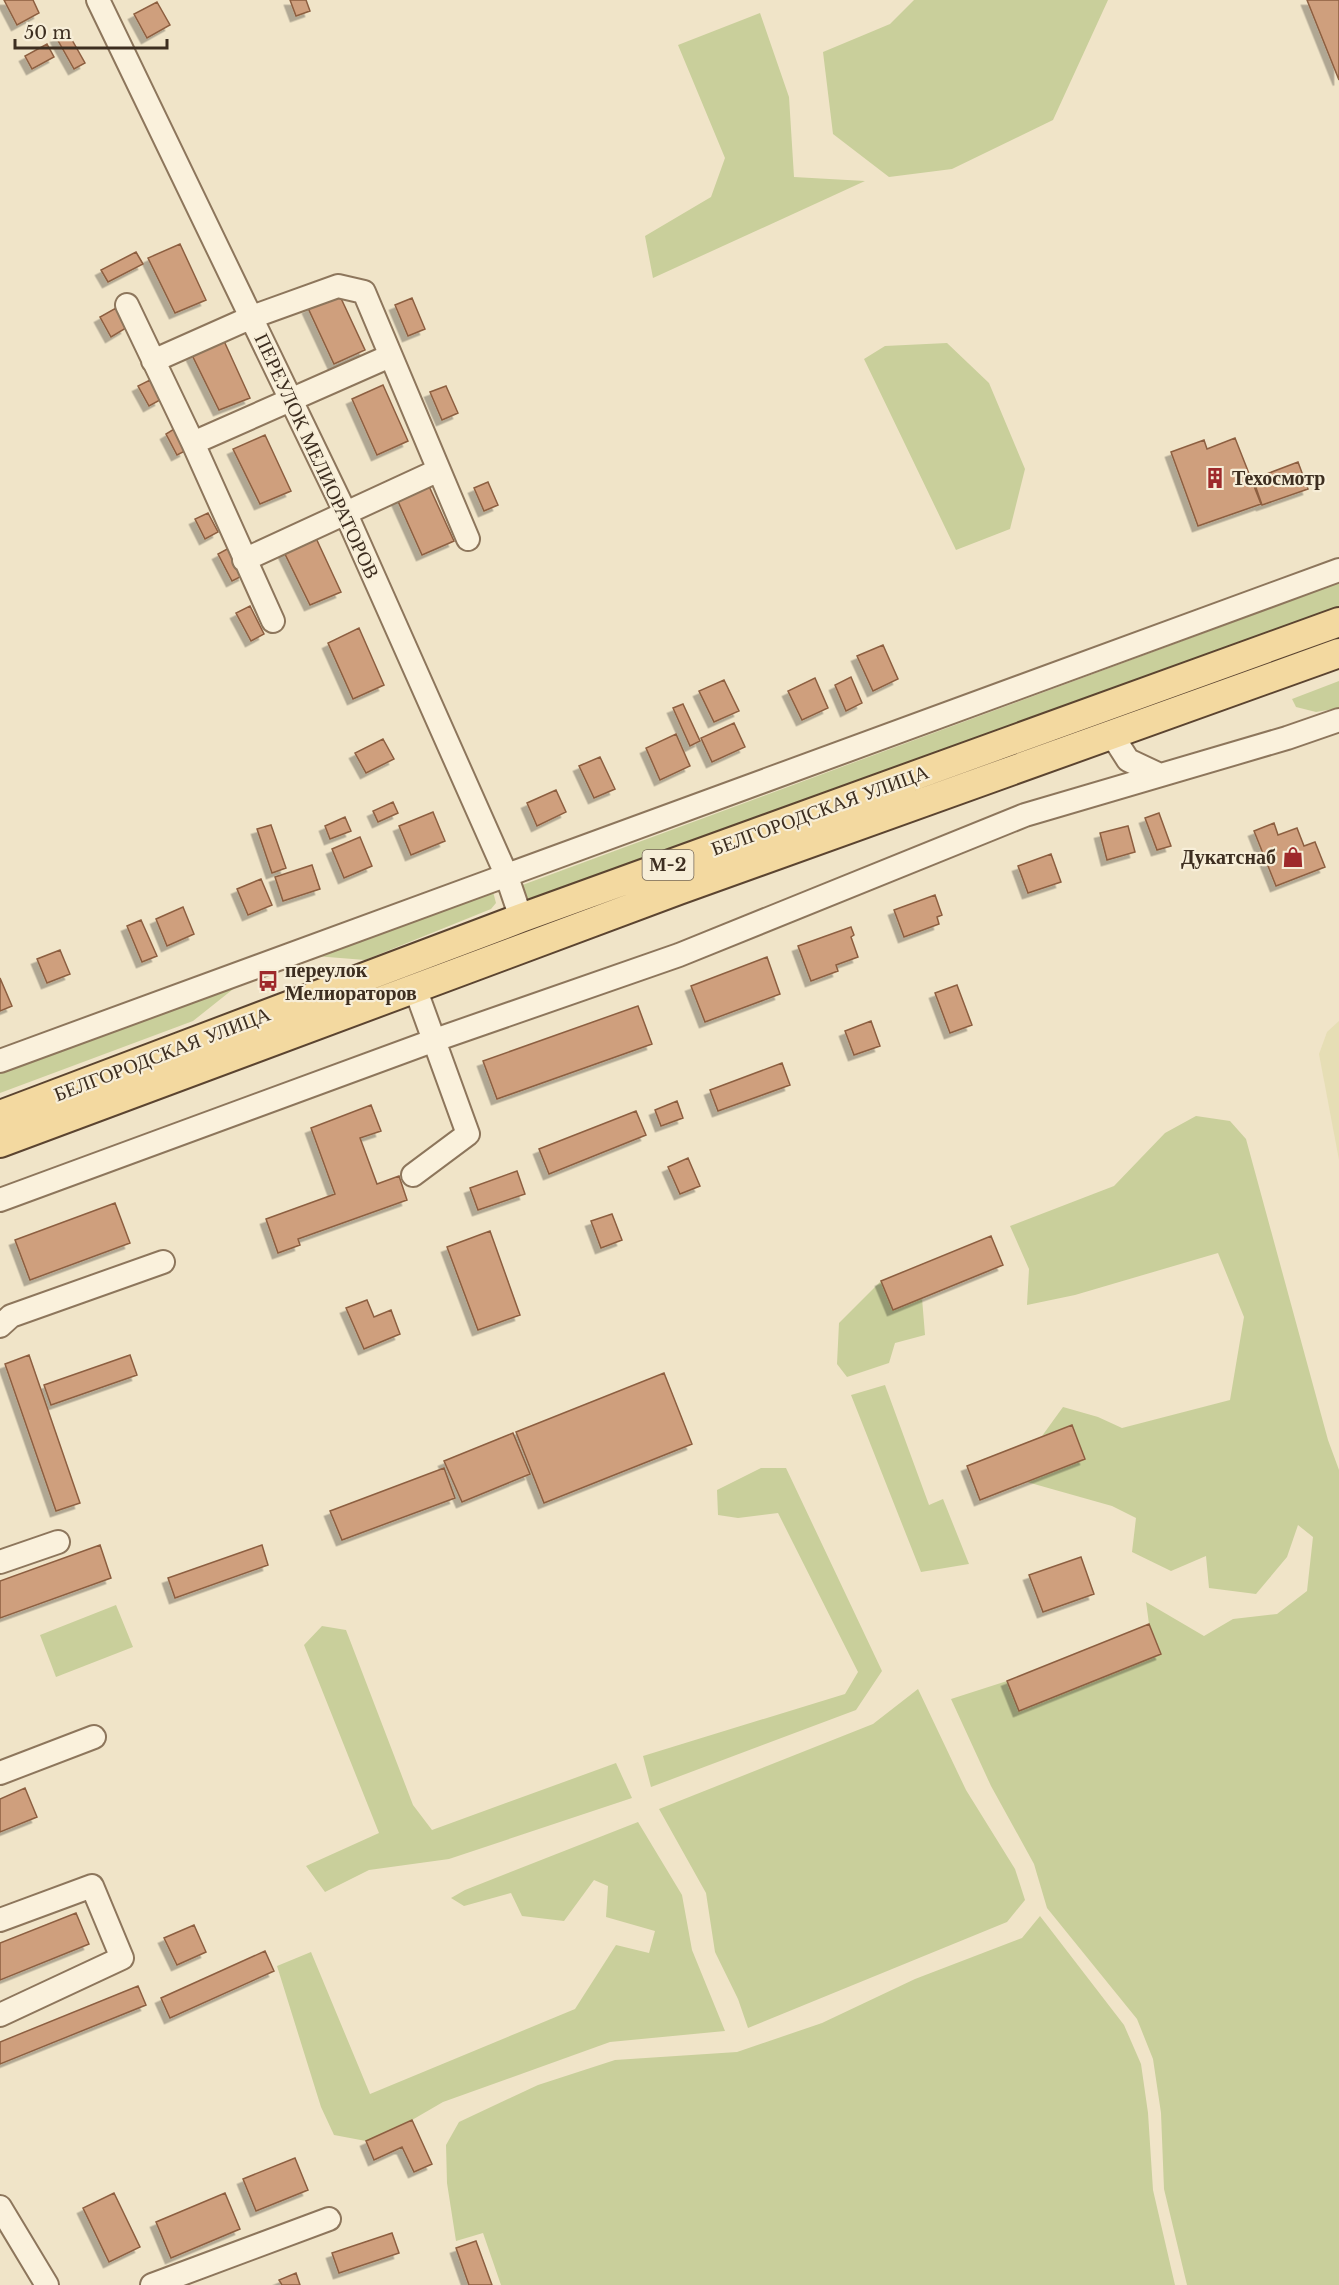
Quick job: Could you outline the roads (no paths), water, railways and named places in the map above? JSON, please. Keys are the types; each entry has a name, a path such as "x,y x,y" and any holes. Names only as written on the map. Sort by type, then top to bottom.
{"main road":[{"name":"БЕЛГОРОДСКАЯ УЛИЦА","path":"0,1115 521,918 1339,622"},
{"name":"БЕЛГОРОДСКАЯ УЛИЦА","path":"0,1143 690,886 1339,652"}],"street":[{"name":"ПЕРЕУЛОК МЕЛИОРАТОРОВ","path":"98,0 346,514 506,874 521,918"},
{"path":"153,361 252,317 338,286 364,291 468,539"},
{"path":"127,305 193,443 273,621"},
{"path":"193,443 390,356"},
{"path":"244,560 439,470"},
{"path":"0,1061 1339,570"},
{"path":"1141,694 1150,720"},
{"path":"0,1200 435,1040 679,955 1025,815 1287,738 1339,720"},
{"path":"1112,735 1128,760 1160,775"},
{"path":"413,1175 468,1134 415,988"},
{"path":"0,1326 11,1316 163,1262"},
{"path":"0,1560 58,1542"},
{"path":"0,1773 94,1737"},
{"path":"0,1920 92,1886 122,1958 0,2015"},
{"path":"0,2207 47,2285"},
{"path":"152,2285 329,2219"}],"place":[{"name":"Техосмотр","path":"1215,478"},
{"name":"Дукатснаб","path":"1293,857"},
{"name":"переулок Мелиораторов","path":"268,981"}]}
